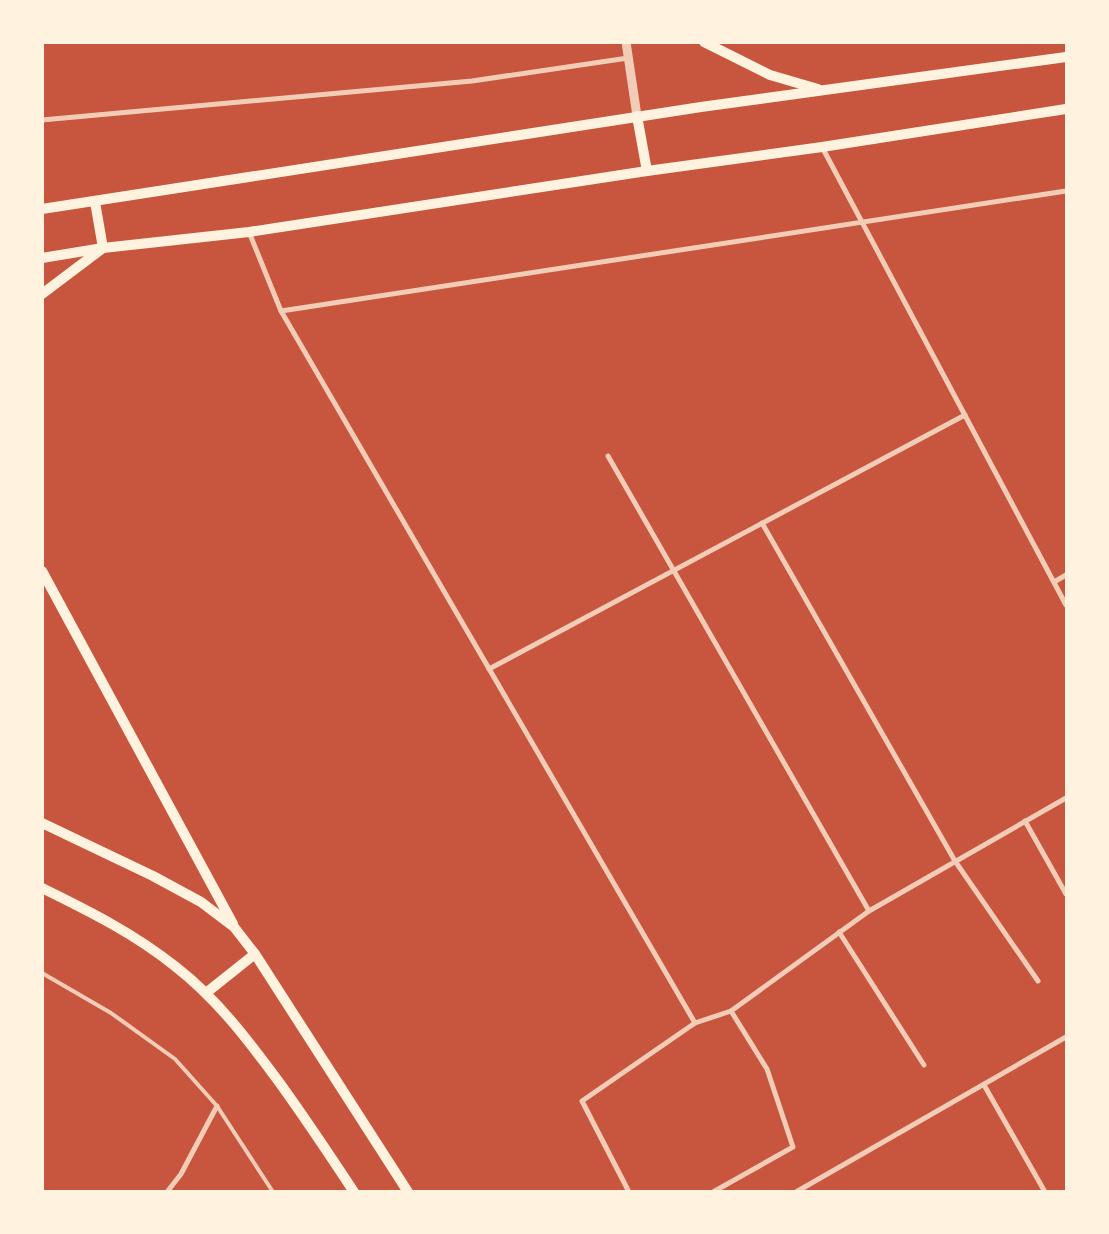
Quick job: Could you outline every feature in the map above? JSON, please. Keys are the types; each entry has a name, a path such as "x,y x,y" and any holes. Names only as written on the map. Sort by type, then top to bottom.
{"main road":[{"path":"704,42 770,74 822,90"},
{"path":"42,209 637,116 1066,56"},
{"path":"42,258 103,248 249,232 1066,109"},
{"path":"637,116 647,171"},
{"path":"95,202 103,248"},
{"path":"42,294 103,248"},
{"path":"42,571 234,927 256,954 408,1192"},
{"path":"42,823 153,876 201,902 234,927"},
{"path":"42,888 117,926 176,966 206,993 244,1034 318,1136 354,1192"},
{"path":"206,993 256,954"}],"street":[{"path":"626,42 637,116"},
{"path":"42,120 472,80 628,58"},
{"path":"822,147 1066,605"},
{"path":"281,311 1066,192"},
{"path":"249,232 281,311 695,1023"},
{"path":"489,669 964,415"},
{"path":"608,456 869,911"},
{"path":"762,523 955,862 1038,981"},
{"path":"1054,582 1066,575"},
{"path":"629,1192 582,1101 695,1023 731,1011 869,911 1066,798"},
{"path":"1025,821 1066,894"},
{"path":"839,932 924,1065"},
{"path":"713,1192 793,1147 767,1069 731,1011"},
{"path":"796,1192 1066,1037"},
{"path":"984,1085 1045,1192"},
{"path":"167,1192 181,1174 217,1106"}],"lane":[{"path":"42,973 111,1013 174,1059 217,1106 273,1192"}]}
